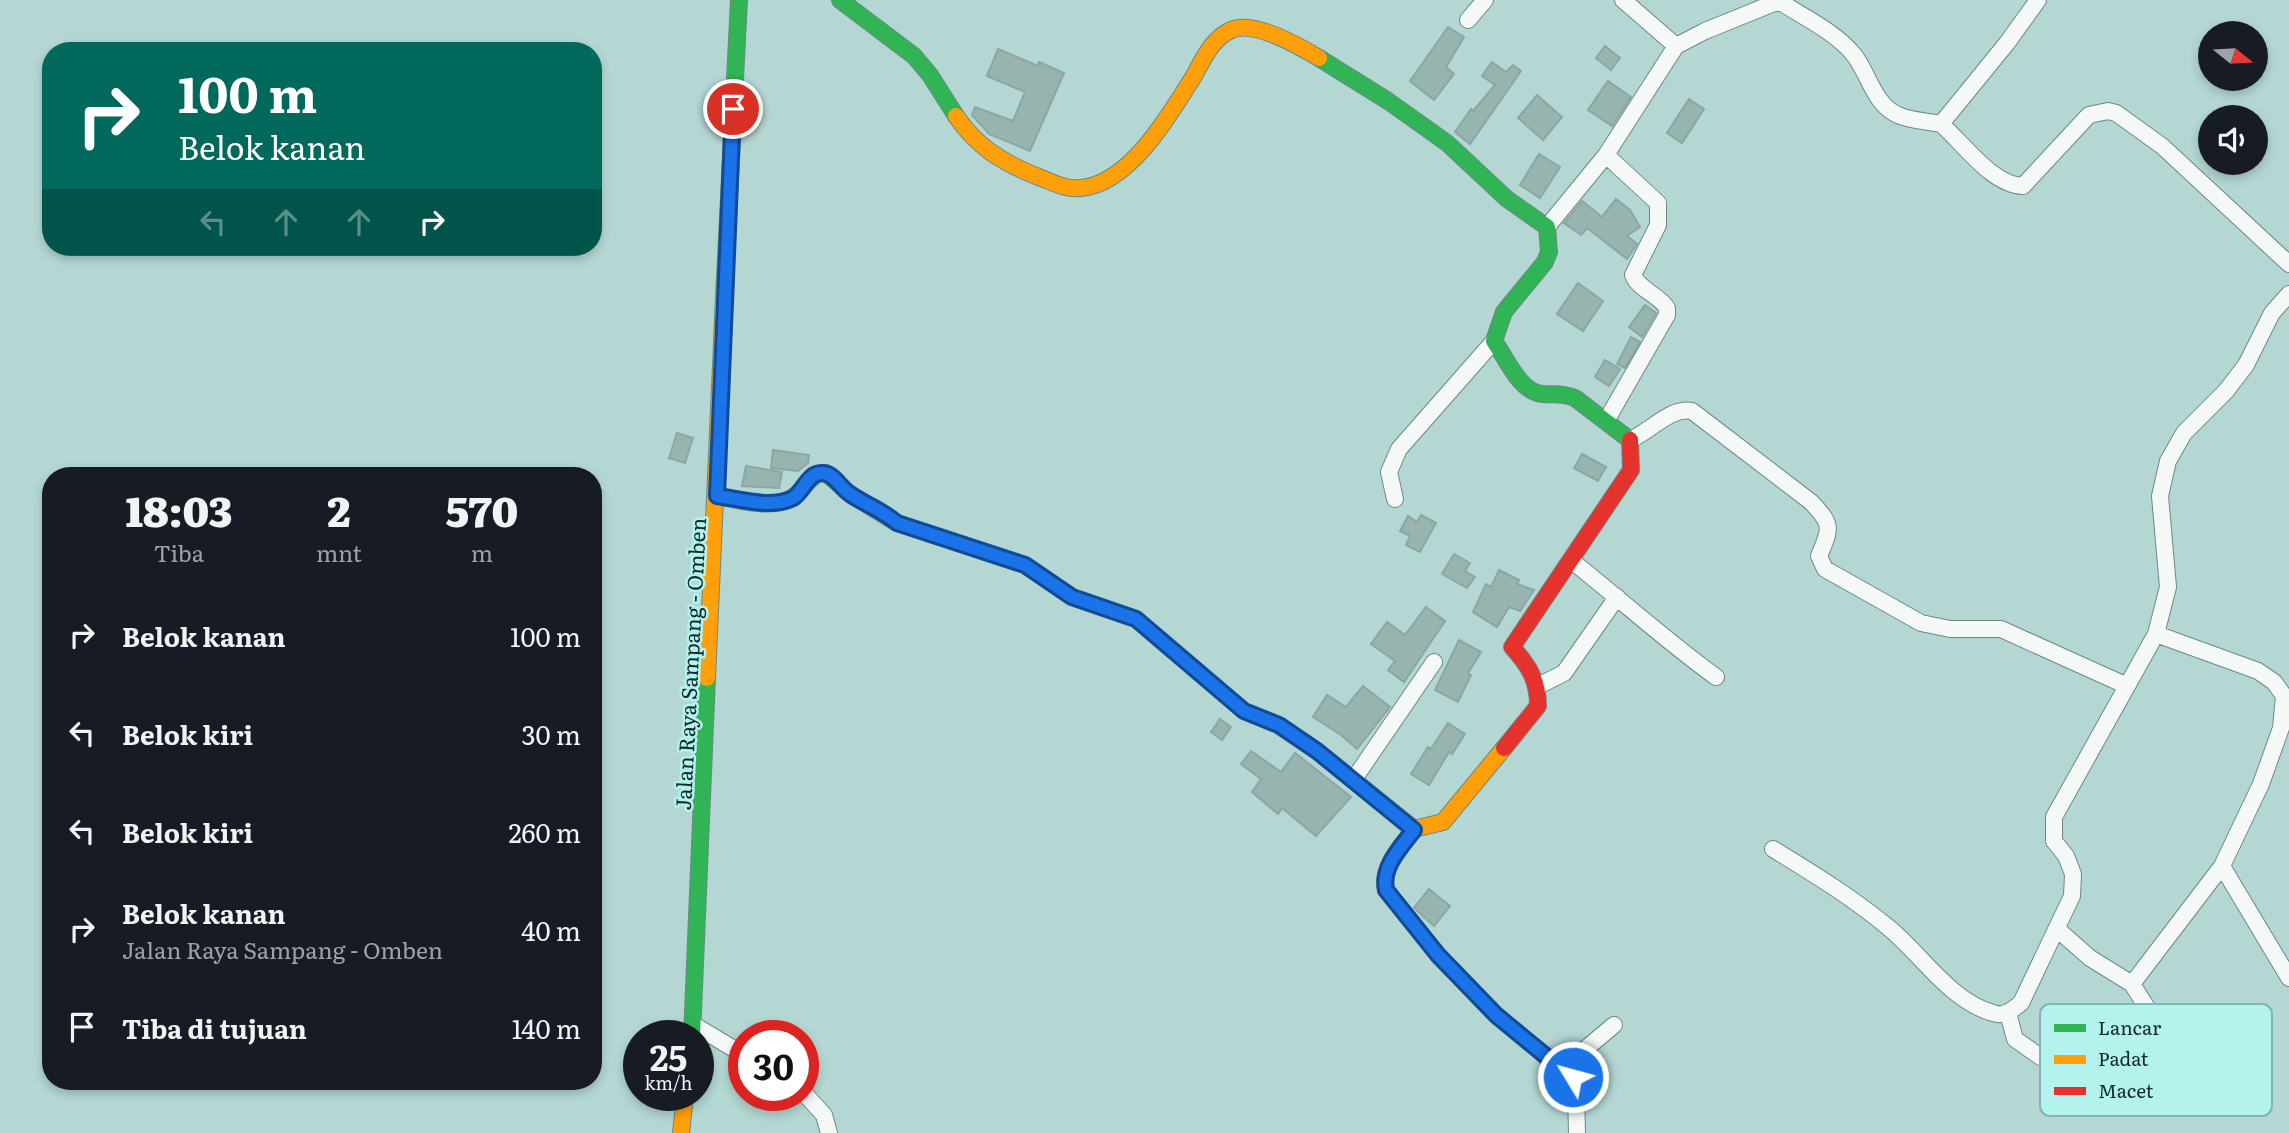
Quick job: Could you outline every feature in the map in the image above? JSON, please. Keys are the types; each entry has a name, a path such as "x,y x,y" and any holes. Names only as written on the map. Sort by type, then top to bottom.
{"street":[{"name":"Jalan Raya Sampang - Omben","path":"693,1020 739,0"},
{"path":"840,0 879,27 923,66 974,140 993,156 1011,166 1066,187 1084,189 1121,173 1169,116 1215,40 1233,29 1251,28 1295,43 1388,101 1447,143 1507,199 1547,227 1549,241 1545,262 1504,312 1497,325 1494,341 1399,449 1389,472 1395,499"},
{"path":"1468,20 1485,0"},
{"path":"1623,0 1676,46"},
{"path":"1547,227 1606,155 1676,46 1779,0 1853,54 1876,94 1890,111 1899,116 1941,124 1993,175 2012,186 2023,186 2089,115 2108,111 2116,113 2162,146 2289,264"},
{"path":"1941,124 2031,3"},
{"path":"1606,155 1658,203 1658,225 1633,275 1635,281 1664,303 1667,315 1606,421"},
{"path":"1773,849 1847,895 1892,930 1953,989 1977,1007 1995,1014 2008,1013 2021,1003 2073,895 2073,874 2066,856 2054,841 2054,817 2125,685 2156,634 2168,587 2160,507 2168,461 2184,433 2226,391 2246,365 2272,313 2289,295"},
{"path":"1494,341 1528,390 1575,398 1630,440 1631,470 1512,647 1531,668 1538,686 1538,706 1443,822 1414,830 1392,860 1384,880 1386,890 1438,955 1496,1015 1553,1062 1570,1062 1614,1024"},
{"path":"1630,440 1645,434 1672,413 1682,409 1692,411 1811,502 1827,519 1829,533 1818,556 1825,569 1921,623 1950,629 2001,629 2125,685"},
{"path":"717,496 775,503 794,497 814,474 824,472 832,476 850,494 881,510 897,523 1025,565 1072,597 1127,614 1154,633 1244,711 1279,725 1353,779 1414,830"},
{"path":"1572,561 1662,638 1716,677"},
{"path":"1538,686 1564,673 1617,597"},
{"path":"2132,984 2222,866 2261,784 2281,727 2284,696 2274,682 2258,671 2156,634"},
{"path":"1353,779 1434,662"},
{"path":"2222,866 2289,978"},
{"path":"2056,929 2090,957 2132,984 2144,1004"},
{"path":"2008,1013 2015,1039 2040,1056"},
{"path":"1570,1062 1576,1092 1577,1133"},
{"path":"819,1110 824,1115 829,1133"},
{"path":"681,1133 683,1111"}],"building":[{"path":"1448,27 1464,37 1446,67 1454,74 1434,100 1410,81"},
{"path":"1605,46 1620,58 1611,70 1596,58"},
{"path":"998,49 1038,66 1039,62 1064,73 1030,151 989,134 972,115 975,107 1013,121 1025,92 987,76"},
{"path":"1492,62 1506,72 1513,65 1521,71 1470,144 1455,132 1471,109 1473,111 1495,85 1482,76"},
{"path":"1608,81 1631,97 1612,126 1588,110"},
{"path":"1537,95 1562,117 1543,140 1518,118"},
{"path":"1689,99 1704,109 1682,143 1667,133"},
{"path":"1539,154 1560,167 1540,198 1520,185"},
{"path":"1616,199 1630,210 1640,227 1627,236 1637,244 1627,259 1587,228 1581,235 1564,223 1582,201 1602,217"},
{"path":"1578,283 1603,301 1583,331 1557,314"},
{"path":"1645,305 1656,313 1642,337 1629,327"},
{"path":"1631,337 1640,342 1625,368 1617,364"},
{"path":"1605,360 1620,369 1609,386 1595,377"},
{"path":"677,433 693,438 685,463 669,458"},
{"path":"773,450 809,455 808,463 798,471 771,468"},
{"path":"1582,454 1606,467 1598,481 1574,468"},
{"path":"746,466 782,472 779,488 742,486"},
{"path":"1421,515 1436,523 1420,552 1406,545 1410,536 1400,531 1408,516 1417,522"},
{"path":"1454,554 1470,563 1465,571 1475,577 1467,588 1442,574"},
{"path":"1499,570 1519,580 1517,584 1534,590 1520,611 1509,607 1497,627 1473,612 1486,584 1491,587"},
{"path":"1426,607 1445,621 1404,682 1388,670 1395,661 1371,644 1387,622 1405,635"},
{"path":"1459,640 1481,652 1468,673 1471,675 1458,702 1435,690"},
{"path":"1363,686 1390,707 1357,749 1313,717 1327,695 1346,707"},
{"path":"1220,719 1231,727 1222,740 1211,732"},
{"path":"1448,723 1465,734 1452,754 1449,752 1429,785 1411,774"},
{"path":"1251,751 1281,772 1295,753 1351,797 1316,836 1282,808 1278,814 1252,792 1261,779 1241,764"},
{"path":"1429,889 1450,906 1434,926 1414,908"}],"traffic: fast":[{"path":"724,297 739,0"},
{"path":"840,0 914,56 930,75 956,116"},
{"path":"1319,58 1388,101 1447,143 1507,199 1547,227 1549,252 1545,262 1504,312 1494,341 1514,373 1527,387 1542,394 1575,398 1630,440"},
{"path":"717,496 754,503 781,502 795,496 814,476 826,473 850,494 897,523 1025,565 1072,597 1136,619 1197,671"},
{"path":"693,1020 707,678"}],"traffic: slow":[{"path":"956,116 982,145 1001,159 1058,185 1081,188 1099,184 1131,162 1159,129 1212,45 1231,30 1252,28 1264,31 1319,58"},
{"path":"707,678 724,297"},
{"path":"1197,671 1244,711 1278,725 1317,751 1414,829 1443,822 1504,748"},
{"path":"681,1133 683,1111"}],"traffic: jam":[{"path":"1504,748 1538,706 1531,674 1512,647 1631,470 1630,440"}],"route":[{"path":"733,109 717,496 775,503 794,497 814,474 824,472 832,476 850,494 881,510 897,523 1025,565 1072,597 1136,619 1244,711 1279,725 1317,751 1414,830 1392,860 1384,880 1386,890 1438,955 1496,1015 1553,1062 1570,1062 1573,1077"}]}
